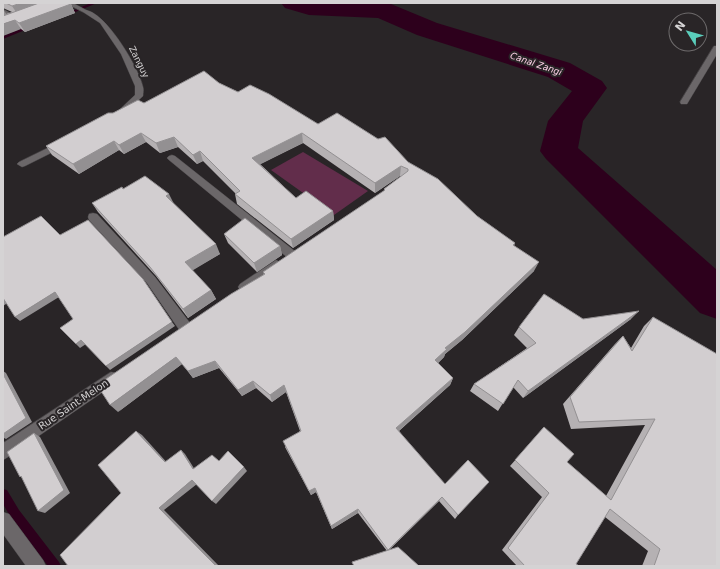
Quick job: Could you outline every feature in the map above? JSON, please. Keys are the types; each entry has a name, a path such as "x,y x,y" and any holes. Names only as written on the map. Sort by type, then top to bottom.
{"street":[{"name":"Zanguy","path":"68,3 82,9 102,22 125,54 140,86 139,96 130,105 116,115"},
{"path":"3,10 18,19"},
{"path":"684,102 717,48"},
{"path":"22,164 72,139"},
{"path":"172,158 292,255"},
{"path":"93,217 151,280 185,327"},
{"path":"235,293 305,246"},
{"path":"172,336 198,319"},
{"name":"Rue Saint-Melon","path":"3,452 120,372"},
{"path":"3,520 37,566"}],"shaded area":[{"path":"303,152 368,191 334,215 271,170"}],"building":[{"path":"6,3 21,3 12,6"},
{"path":"39,3 71,4 19,23 15,20 3,24 3,16"},
{"path":"204,71 219,83 238,92 250,85 269,94 318,124 337,113 378,139 385,137 408,162 438,179 477,216 515,243 513,245 539,262 465,332 445,348 447,349 435,360 453,378 396,428 445,484 468,460 489,482 458,515 442,497 388,550 358,509 331,526 315,488 309,491 283,441 301,431 284,385 270,395 253,381 238,390 215,361 188,371 176,357 110,405 97,385 231,294 265,274 263,272 385,190 384,189 408,171 408,169 401,166 375,183 302,133 252,158 296,198 306,191 333,211 291,239 235,194 240,191 200,151 193,155 174,137 156,143 141,133 119,145 114,141 73,164 46,146 108,113 113,113 138,100 144,103"},
{"path":"145,176 169,194 166,196 216,244 185,262 211,290 183,309 150,267 92,203 122,187 123,189"},
{"path":"41,216 60,235 88,220 143,279 172,322 106,366 81,340 76,344 60,328 73,319 55,292 15,317 3,298 3,237"},
{"path":"245,218 280,246 254,263 224,234"},
{"path":"544,294 583,319 639,311 528,391 518,380 503,404 474,384 536,343 519,327"},
{"path":"653,317 717,354 717,566 654,566 660,549 610,509 576,564 579,566 525,566 508,548 549,493 515,460 544,427 574,454 567,462 611,500 655,419 579,422 570,397 623,336 632,351"},
{"path":"3,374 26,418 3,434"},
{"path":"136,431 165,462 181,450 193,469 212,455 219,461 228,451 244,467 212,501 192,480 159,508 216,566 68,566 60,555 121,493 98,465"},
{"path":"34,433 64,490 38,511 21,476 20,477 7,452"},
{"path":"398,547 419,566 354,566 352,562"}],"waterway":[{"path":"64,15 95,3"},
{"name":"Canal Zangi","path":"294,3 309,7 382,10 427,29 559,70 591,88 566,121 559,151 717,299"},
{"path":"3,38 33,26"},
{"path":"3,494 15,514 55,566"}]}
